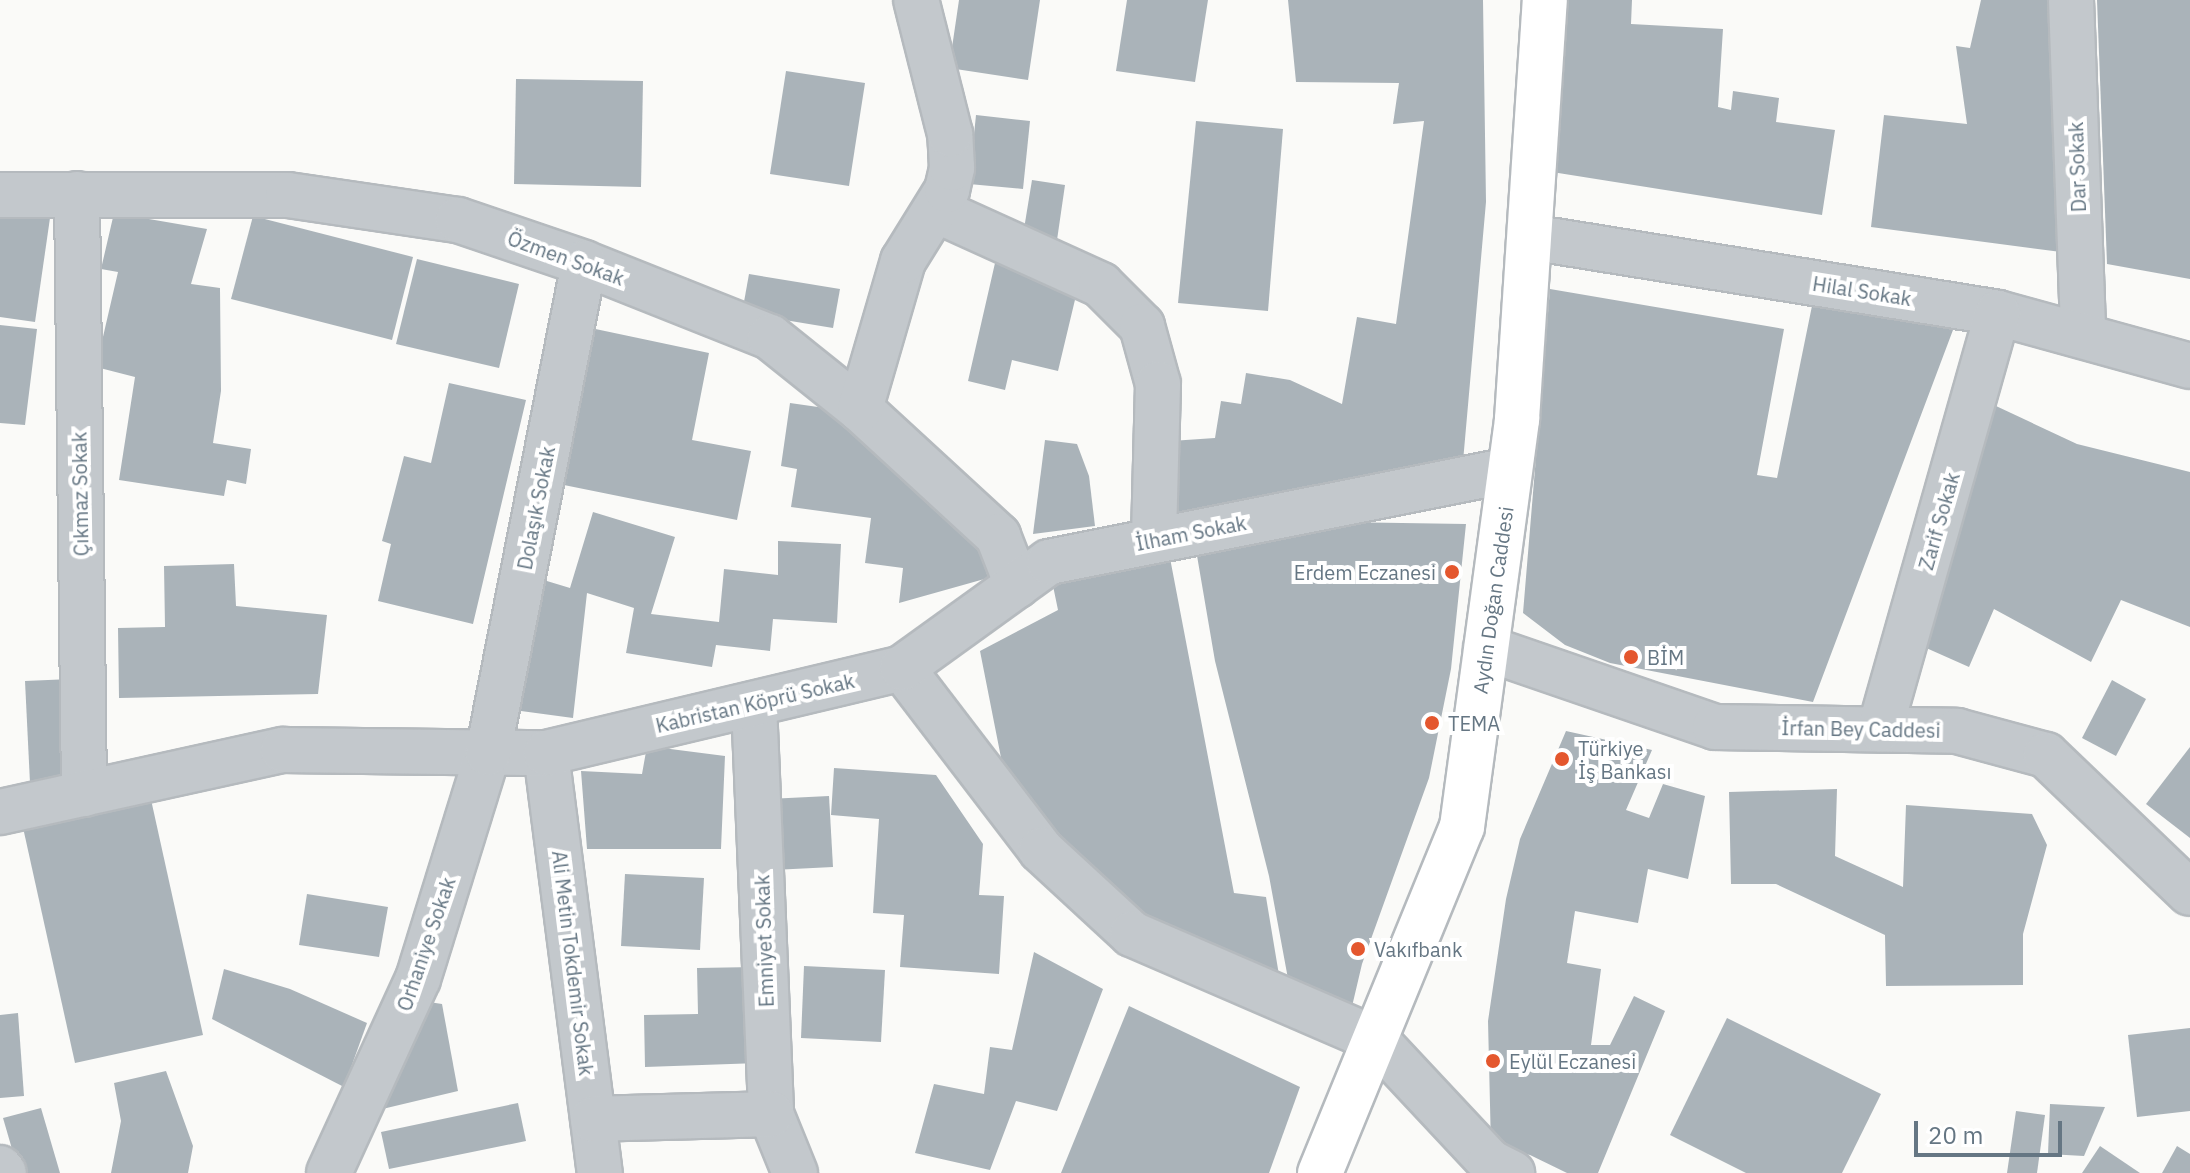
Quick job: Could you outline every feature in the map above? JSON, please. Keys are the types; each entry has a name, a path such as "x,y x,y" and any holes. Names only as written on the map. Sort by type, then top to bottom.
{"main road":[{"name":"Aydın Doğan Caddesi","path":"1320,1173 1462,827 1510,470 1530,237 1545,0"}],"street":[{"path":"860,409 903,261 947,190 952,151 916,0"},
{"name":"Dar Sokak","path":"2071,0 2083,335"},
{"name":"Çıkmaz Sokak","path":"77,194 84,794"},
{"name":"Özmen Sokak","path":"0,195 288,195 458,220 584,263 770,337 860,409 998,536 1017,585"},
{"path":"936,210 1101,285 1124,303 1142,326 1158,384 1154,541"},
{"name":"Hilal Sokak","path":"1530,237 1998,313 2190,366"},
{"name":"Dolaşık Sokak","path":"488,753 584,263"},
{"name":"Zarif Sokak","path":"1880,729 1998,313"},
{"name":"İlham Sokak","path":"902,668 1049,562 1510,470"},
{"name":"İrfan Bey Caddesi","path":"1486,648 1715,727 1957,731 2046,755 2190,893"},
{"path":"902,668 1041,850 1132,934 1375,1039 1497,1169"},
{"name":"Kabristan Köprü Sokak","path":"0,812 283,750 546,753 902,668"},
{"name":"Emniyet Sokak","path":"754,704 771,1114 795,1173"},
{"name":"Orhaniye Sokak","path":"329,1173 418,979 488,753"},
{"name":"Ali Metin Tokdemir Sokak","path":"546,753 600,1173"},
{"path":"593,1119 771,1114"},
{"path":"0,1168 4,1173"}],"building":[{"path":"959,0 1040,0 1028,80 949,68"},
{"path":"1127,0 1208,0 1195,82 1116,71"},
{"path":"1288,0 1483,0 1486,202 1462,473 1169,517 1171,441 1215,438 1221,401 1241,404 1246,373 1290,380 1342,404 1357,317 1396,324 1424,121 1393,124 1399,83 1296,82"},
{"path":"1564,0 1632,0 1631,24 1723,29 1718,107 1731,110 1733,91 1779,98 1776,122 1835,130 1822,215 1552,172"},
{"path":"1981,0 2057,0 2061,252 1871,227 1884,115 1967,124 1956,46 1970,48"},
{"path":"2097,0 2190,0 2190,279 2107,264"},
{"path":"786,71 865,83 849,186 770,174"},
{"path":"516,79 643,81 641,187 514,184"},
{"path":"976,115 1030,121 1023,189 969,184"},
{"path":"1196,121 1283,129 1268,311 1178,303"},
{"path":"1032,180 1065,185 1057,240 1023,235"},
{"path":"0,211 50,218 35,322 0,317"},
{"path":"114,213 207,229 191,284 220,288 221,391 213,443 251,449 246,484 227,480 224,496 119,480 135,377 96,367 118,272 101,269"},
{"path":"253,216 413,257 392,340 231,299"},
{"path":"417,259 519,284 499,368 396,344"},
{"path":"995,263 1079,283 1058,371 1012,360 1005,390 968,381"},
{"path":"749,274 840,289 833,328 742,313"},
{"path":"1550,289 1784,329 1757,475 1777,478 1814,296 1956,322 1813,702 1610,663 1565,645 1523,613"},
{"path":"0,325 37,329 25,425 0,423"},
{"path":"586,327 709,353 692,440 751,451 737,520 554,483"},
{"path":"449,383 526,400 473,624 378,601 391,544 382,541 404,456 431,463"},
{"path":"790,403 846,411 973,525 988,578 899,603 903,568 865,563 871,518 791,507 797,469 781,466"},
{"path":"1996,406 2077,444 2190,472 2190,627 2121,600 2091,662 1994,609 1969,667 1915,643 1940,586"},
{"path":"1045,440 1077,444 1089,476 1095,526 1033,534"},
{"path":"593,512 675,537 651,614 719,622 724,569 778,575 778,541 841,544 837,623 773,619 770,651 716,645 712,667 626,653 634,608 587,593 573,718 506,709 537,578 570,588"},
{"path":"1338,522 1466,524 1451,669 1429,778 1362,964 1350,1015 1291,995 1269,876 1215,661 1195,544"},
{"path":"1170,558 1234,893 1266,897 1281,987 1154,930 1046,835 1006,783 980,651 1058,610 1052,581"},
{"path":"234,564 236,606 327,615 318,694 119,698 118,628 165,627 164,566"},
{"path":"71,679 76,781 30,783 25,681"},
{"path":"2112,680 2146,699 2116,756 2082,738"},
{"path":"1566,731 1652,750 1626,810 1649,818 1663,784 1705,796 1688,879 1648,869 1638,923 1575,911 1567,963 1601,969 1591,1045 1610,1045 1634,996 1665,1011 1598,1173 1567,1173 1530,1155 1491,1147 1488,1021 1506,899 1520,839"},
{"path":"647,746 725,756 721,849 587,849 581,771 642,774"},
{"path":"2190,747 2190,838 2146,804"},
{"path":"834,768 936,775 983,844 979,895 1004,896 999,974 900,967 904,915 873,913 879,819 831,815"},
{"path":"1837,789 1835,856 1903,887 1906,805 2032,814 2047,845 2023,934 2023,985 1886,986 1885,935 1776,884 1731,884 1729,792"},
{"path":"150,795 203,1035 75,1063 22,823"},
{"path":"829,796 833,867 773,870 768,799"},
{"path":"625,874 704,878 700,950 621,946"},
{"path":"307,894 388,907 379,957 299,945"},
{"path":"1034,952 1103,989 1057,1111 1016,1101 990,1170 915,1153 934,1084 984,1094 990,1047 1012,1050"},
{"path":"804,966 885,970 881,1042 801,1038"},
{"path":"755,967 759,1063 645,1067 644,1015 698,1014 697,968"},
{"path":"224,969 290,989 367,1023 344,1087 212,1019"},
{"path":"416,1000 442,1004 458,1091 374,1111"},
{"path":"1129,1006 1300,1087 1269,1173 1061,1173"},
{"path":"18,1013 24,1096 0,1098 0,1015"},
{"path":"1727,1018 1881,1094 1842,1173 1746,1173 1670,1135"},
{"path":"2190,1028 2190,1111 2137,1117 2128,1035"},
{"path":"166,1071 193,1146 188,1173 111,1173 121,1121 114,1083"},
{"path":"518,1103 526,1141 389,1169 381,1132"},
{"path":"2050,1104 2105,1107 2084,1156 2048,1154"},
{"path":"41,1108 60,1173 19,1173 3,1118"},
{"path":"2016,1111 2045,1115 2037,1173 2007,1173"},
{"path":"2100,1146 2140,1173 2082,1173"},
{"path":"2177,1146 2190,1154 2190,1173 2162,1173"}],"place":[{"name":"Erdem Eczanesi","path":"1452,572"},
{"name":"BİM","path":"1631,657"},
{"name":"TEMA","path":"1432,723"},
{"name":"Türkiye İş Bankası","path":"1562,759"},
{"name":"Vakıfbank","path":"1358,949"},
{"name":"Eylül Eczanesi","path":"1493,1061"}]}
